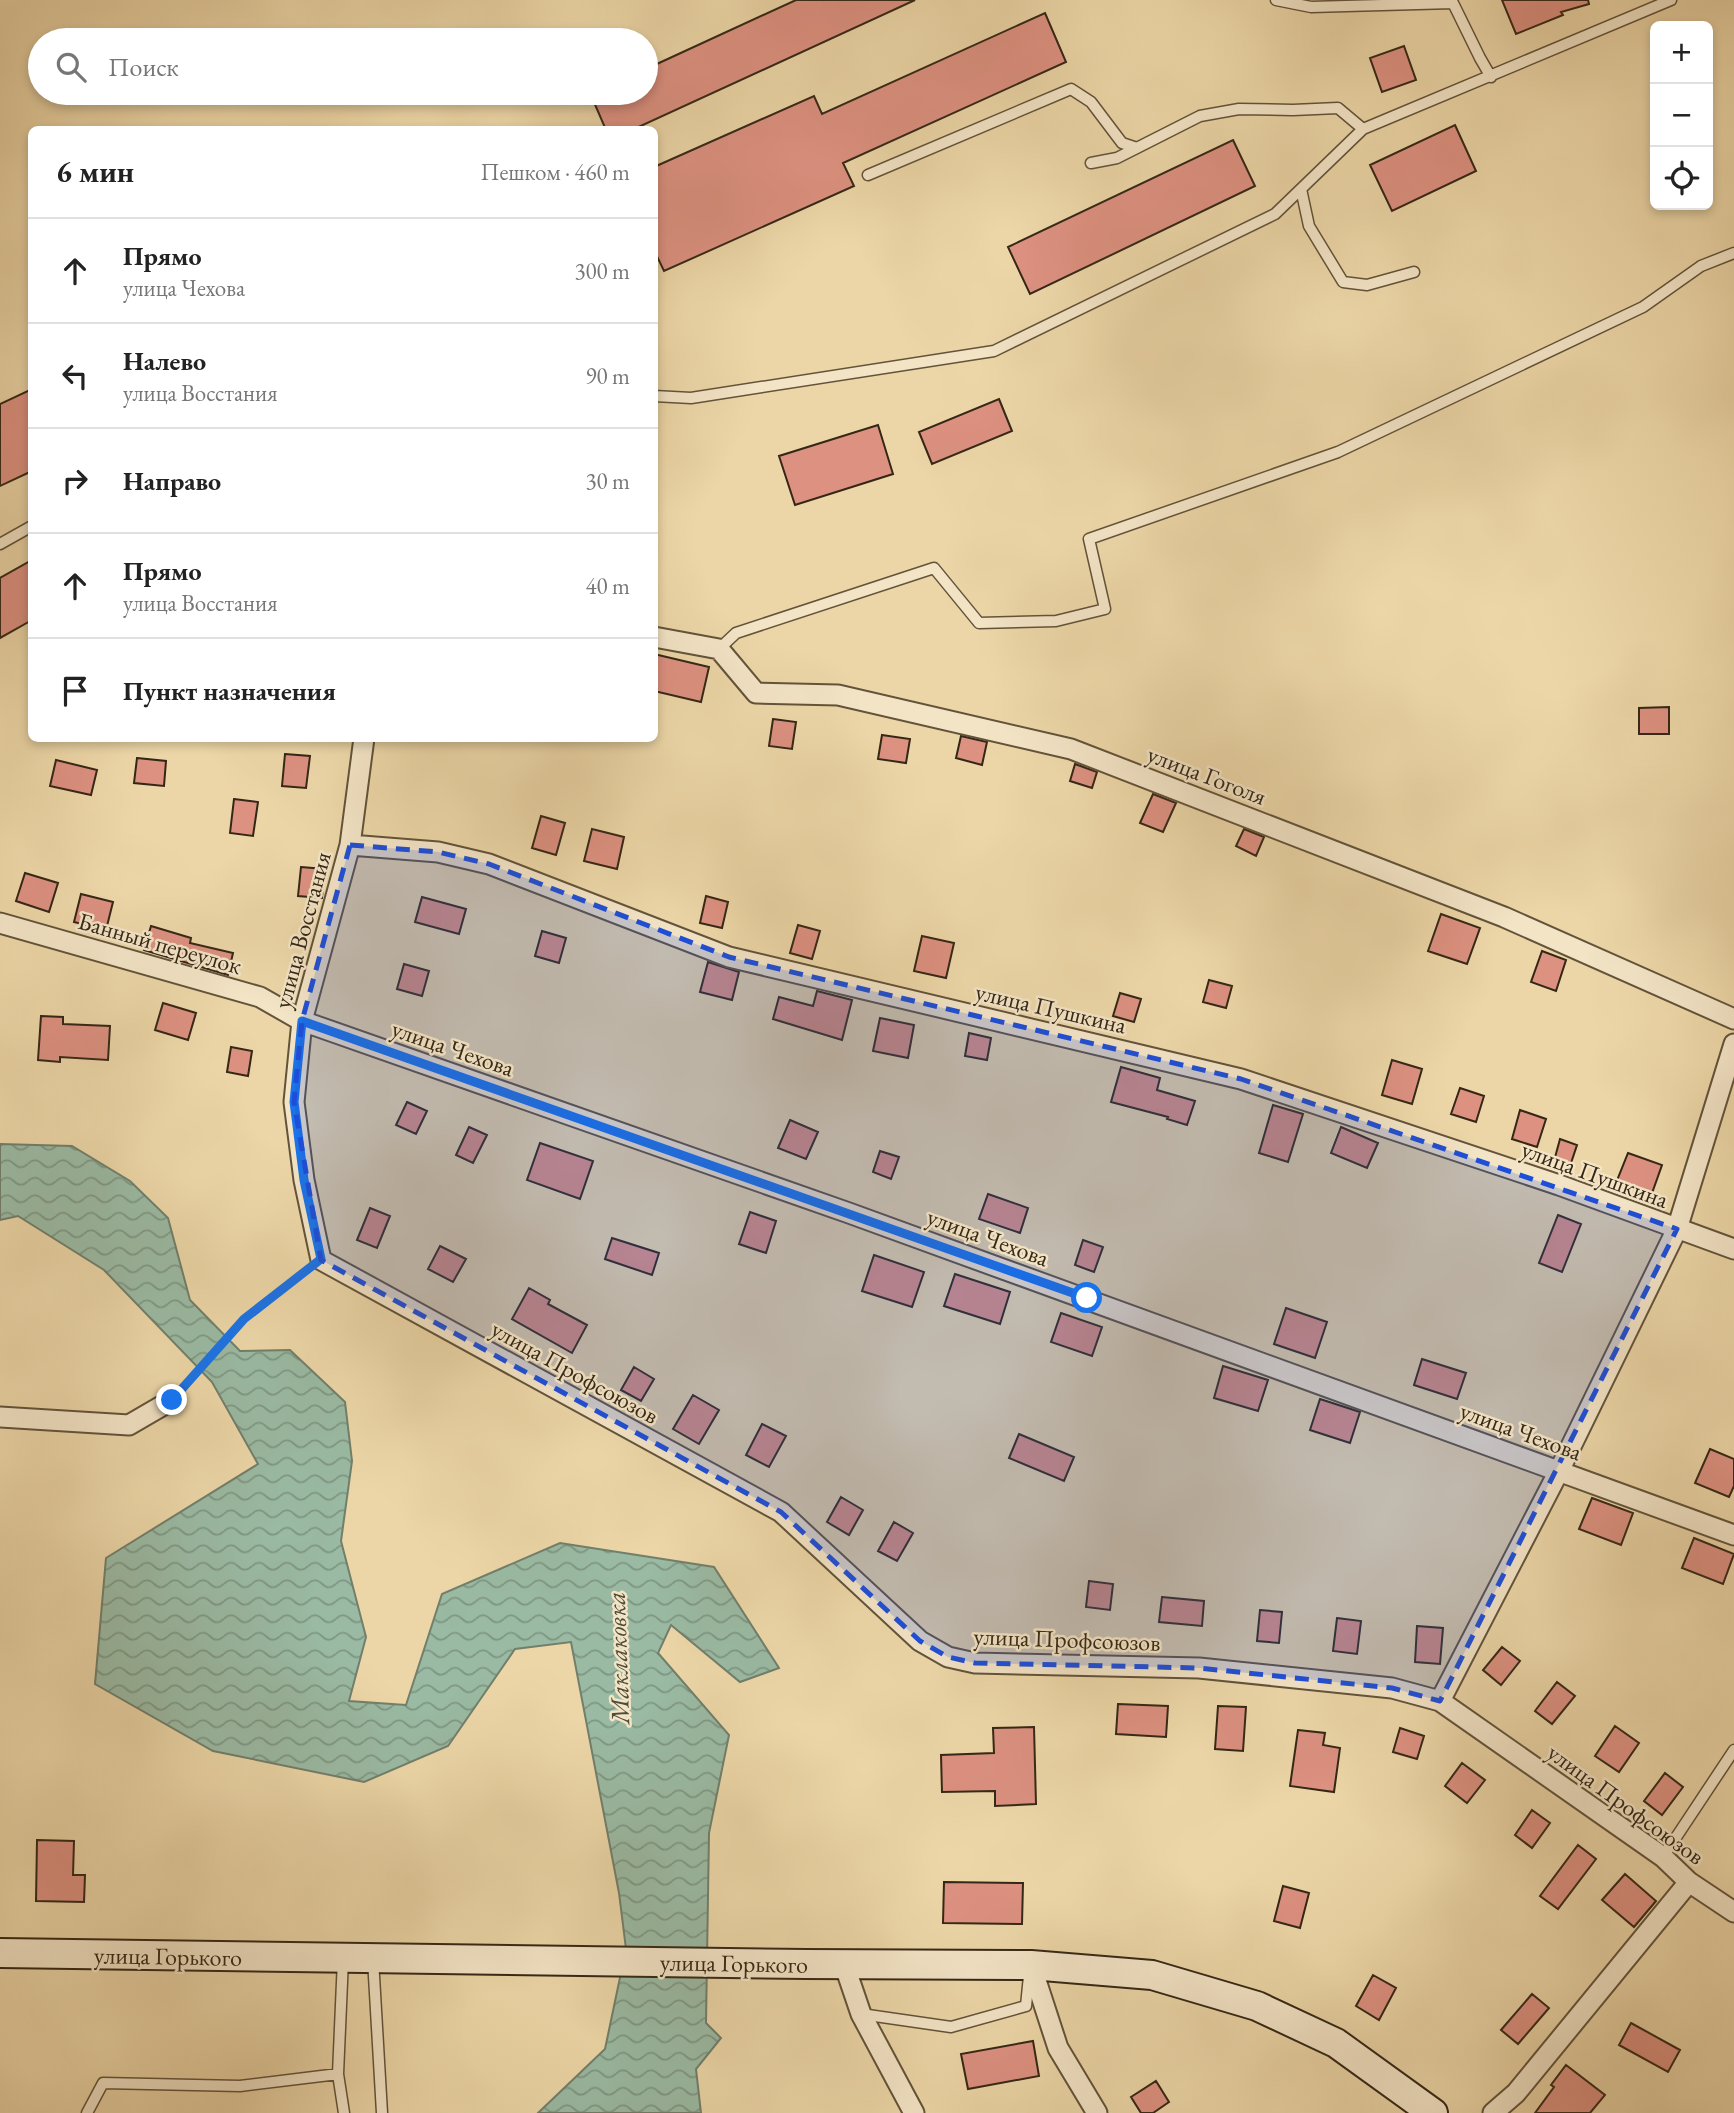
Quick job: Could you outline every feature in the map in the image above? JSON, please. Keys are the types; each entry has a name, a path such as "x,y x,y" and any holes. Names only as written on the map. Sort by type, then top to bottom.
{"street":[{"path":"658,638 719,649"},
{"name":"улица Гоголя","path":"719,649 756,693 838,695 1071,749 1504,917 1734,1019"},
{"name":"улица Восстания","path":"321,1259 304,1180 294,1102 302,1021 350,845 363,742"},
{"name":"улица Пушкина","path":"350,845 438,852 489,864 729,957 1241,1079 1559,1185 1734,1249"},
{"name":"Банный переулок","path":"0,923 260,997 302,1021"},
{"name":"улица Чехова","path":"302,1021 912,1235 1734,1535"},
{"path":"1440,1701 1559,1471 1677,1229 1734,1044"},
{"name":"улица Профсоюзов","path":"321,1259 781,1512 920,1640 948,1657 975,1663 1199,1668 1392,1688 1440,1701 1663,1857 1689,1882 1734,1912"},
{"path":"0,1417 129,1425 172,1400"},
{"path":"1493,2113 1516,2092 1689,1882"},
{"name":"улица Горького","path":"0,1953 1031,1965 1152,1975 1257,2006 1336,2043 1433,2113"},
{"path":"844,1964 861,2014 914,2113"},
{"path":"1031,1965 1058,2048 1097,2113"}],"lane":[{"path":"1276,0 1311,7 1453,3 1491,77"},
{"path":"658,396 691,398 994,351 1275,214 1363,129 1671,0"},
{"path":"867,175 1072,89 1091,102 1122,143 1137,148"},
{"path":"1091,163 1117,158 1200,116 1239,109 1338,108 1363,129"},
{"path":"1301,189 1309,226 1343,282 1367,285 1414,272"},
{"path":"719,649 736,633 934,568 979,623 1056,621 1105,609 1089,539 1338,452 1643,307 1702,266 1734,253"},
{"path":"0,544 28,528"},
{"path":"1663,1857 1734,1750"},
{"path":"343,1959 338,2074 344,2113"},
{"path":"382,2113 385,1959"},
{"path":"861,2014 951,2027 1026,2006 1031,1965"},
{"path":"87,2113 103,2083 240,2086 338,2074"}],"path":[{"path":"172,1400 244,1319 321,1259"}],"highlighted area":[{"path":"350,845 438,852 489,864 729,957 1241,1079 1677,1229 1440,1701 1392,1688 1199,1668 975,1663 948,1657 920,1641 781,1512 321,1260 294,1102 302,1021"}],"water":[{"name":"Маклаковка","path":"0,1144 72,1146 130,1181 168,1218 190,1300 240,1351 290,1350 345,1402 352,1461 341,1541 366,1637 349,1701 406,1705 442,1594 560,1543 714,1567 779,1668 740,1682 671,1625 658,1653 729,1735 709,1833 706,2023 721,2038 696,2069 701,2113 538,2113 605,2049 626,1949 619,1893 571,1642 515,1649 448,1746 364,1782 213,1751 95,1684 106,1558 258,1464 212,1382 104,1270 18,1216 0,1220"}],"building":[{"path":"796,0 915,0 641,126 604,126 595,105 658,105 658,63"},
{"path":"1502,0 1588,0 1589,4 1561,12 1563,15 1516,34"},
{"path":"1045,13 1066,62 843,163 854,186 664,271 658,258 658,165 814,96 822,114"},
{"path":"1404,46 1416,80 1382,92 1370,58"},
{"path":"1455,125 1476,171 1392,211 1370,165"},
{"path":"1233,140 1255,186 1030,294 1008,247"},
{"path":"28,391 28,473 0,486 0,404"},
{"path":"999,399 1012,431 932,464 919,432"},
{"path":"878,425 893,474 795,505 779,456"},
{"path":"28,562 28,622 0,638 0,578"},
{"path":"658,655 709,667 701,702 658,692"},
{"path":"1669,707 1669,734 1639,734 1639,708"},
{"path":"773,719 796,722 792,749 769,746"},
{"path":"882,735 910,739 906,763 878,759"},
{"path":"961,736 987,742 982,765 956,758"},
{"path":"285,754 310,756 306,788 282,786"},
{"path":"137,758 166,761 164,786 134,783"},
{"path":"56,760 97,770 91,795 50,786"},
{"path":"1075,764 1097,772 1092,788 1070,781"},
{"path":"1153,794 1176,803 1163,832 1140,823"},
{"path":"234,799 258,802 253,836 230,833"},
{"path":"541,816 565,823 556,855 532,848"},
{"path":"592,829 624,837 617,869 584,861"},
{"path":"1244,829 1264,837 1256,856 1236,846"},
{"path":"301,867 324,869 322,898 298,896"},
{"path":"25,873 58,883 49,912 16,901"},
{"path":"81,894 113,902 106,930 74,922"},
{"path":"706,896 728,902 722,928 700,923"},
{"path":"422,897 466,909 459,934 415,922"},
{"path":"1441,914 1480,928 1467,964 1428,951"},
{"path":"798,925 820,931 812,959 790,953"},
{"path":"151,926 191,938 190,943 233,953 228,975 144,950"},
{"path":"542,931 566,938 559,963 535,956"},
{"path":"922,936 954,943 946,978 914,971"},
{"path":"1542,951 1566,960 1556,991 1531,982"},
{"path":"708,962 739,972 732,1000 700,992"},
{"path":"404,964 429,971 422,996 397,989"},
{"path":"1209,980 1232,986 1226,1008 1203,1002"},
{"path":"817,991 852,1000 842,1040 773,1019 779,997 813,1006"},
{"path":"1120,993 1141,999 1134,1022 1113,1016"},
{"path":"163,1003 196,1013 188,1040 155,1030"},
{"path":"41,1016 63,1017 63,1024 110,1026 108,1060 60,1057 60,1062 38,1060"},
{"path":"880,1018 914,1025 908,1058 873,1051"},
{"path":"969,1033 991,1038 987,1060 965,1056"},
{"path":"231,1047 252,1051 248,1076 227,1072"},
{"path":"1392,1060 1422,1069 1412,1104 1382,1095"},
{"path":"1121,1067 1160,1078 1157,1090 1195,1101 1187,1125 1167,1119 1168,1117 1111,1102"},
{"path":"1460,1088 1484,1096 1476,1122 1451,1114"},
{"path":"407,1102 427,1111 416,1134 396,1125"},
{"path":"1273,1105 1303,1114 1288,1162 1259,1153"},
{"path":"1520,1110 1546,1119 1537,1147 1512,1139"},
{"path":"790,1120 818,1132 806,1159 778,1148"},
{"path":"469,1127 487,1135 473,1163 456,1155"},
{"path":"1341,1127 1378,1143 1367,1168 1331,1153"},
{"path":"1560,1139 1577,1145 1570,1166 1554,1161"},
{"path":"540,1143 593,1161 580,1199 527,1180"},
{"path":"880,1151 899,1157 891,1179 873,1172"},
{"path":"1628,1153 1662,1165 1651,1196 1616,1183"},
{"path":"988,1194 1028,1208 1020,1233 979,1219"},
{"path":"370,1208 390,1216 377,1248 357,1240"},
{"path":"750,1212 776,1221 766,1253 739,1244"},
{"path":"1558,1215 1581,1224 1562,1272 1539,1263"},
{"path":"612,1238 659,1253 652,1275 605,1259"},
{"path":"1083,1240 1103,1247 1094,1272 1075,1265"},
{"path":"440,1246 466,1259 453,1282 428,1269"},
{"path":"874,1255 924,1272 912,1307 862,1291"},
{"path":"955,1274 1010,1292 1000,1324 944,1306"},
{"path":"529,1288 550,1300 548,1304 587,1325 572,1353 512,1319"},
{"path":"1286,1308 1327,1322 1315,1358 1274,1344"},
{"path":"1061,1313 1102,1327 1092,1356 1051,1342"},
{"path":"1422,1359 1466,1373 1457,1399 1414,1385"},
{"path":"1223,1366 1268,1380 1258,1411 1214,1398"},
{"path":"634,1367 654,1379 641,1401 621,1390"},
{"path":"693,1395 719,1410 699,1444 673,1429"},
{"path":"1320,1399 1360,1412 1350,1443 1310,1430"},
{"path":"762,1424 786,1436 769,1467 746,1455"},
{"path":"1019,1434 1074,1457 1064,1481 1009,1458"},
{"path":"1710,1449 1734,1459 1734,1486 1729,1497 1695,1483"},
{"path":"841,1497 863,1510 849,1535 827,1522"},
{"path":"1592,1498 1633,1513 1621,1545 1579,1529"},
{"path":"894,1522 913,1533 897,1561 878,1551"},
{"path":"1694,1538 1734,1554 1723,1584 1682,1568"},
{"path":"1089,1581 1113,1584 1110,1610 1086,1607"},
{"path":"1162,1597 1204,1601 1202,1626 1159,1622"},
{"path":"1260,1610 1282,1612 1279,1643 1257,1641"},
{"path":"1337,1618 1361,1621 1357,1654 1333,1651"},
{"path":"1417,1626 1443,1628 1440,1664 1415,1662"},
{"path":"1502,1647 1520,1661 1501,1685 1483,1670"},
{"path":"1557,1682 1575,1696 1552,1724 1535,1711"},
{"path":"1118,1704 1168,1706 1166,1737 1116,1734"},
{"path":"1218,1706 1246,1707 1243,1751 1215,1749"},
{"path":"1615,1726 1639,1743 1619,1772 1595,1756"},
{"path":"1034,1727 1036,1804 995,1806 995,1791 942,1792 941,1755 994,1753 993,1728"},
{"path":"1400,1728 1424,1736 1417,1759 1393,1752"},
{"path":"1298,1730 1325,1733 1323,1745 1340,1748 1334,1792 1290,1786"},
{"path":"1462,1763 1485,1780 1467,1803 1445,1786"},
{"path":"1665,1773 1683,1787 1662,1815 1644,1801"},
{"path":"1532,1810 1550,1823 1532,1848 1515,1835"},
{"path":"37,1840 74,1841 73,1875 85,1875 84,1902 36,1901"},
{"path":"1578,1845 1596,1859 1558,1909 1540,1896"},
{"path":"1625,1874 1656,1901 1634,1927 1602,1900"},
{"path":"944,1882 1023,1883 1022,1924 943,1923"},
{"path":"1283,1886 1309,1893 1300,1928 1274,1921"},
{"path":"1373,1975 1396,1988 1379,2020 1356,2006"},
{"path":"1532,1994 1549,2008 1518,2044 1501,2030"},
{"path":"1631,2023 1680,2050 1668,2072 1619,2045"},
{"path":"1033,2041 1039,2076 968,2089 961,2054"},
{"path":"1566,2065 1605,2095 1590,2113 1535,2113 1554,2087 1551,2085"},
{"path":"1156,2081 1169,2102 1153,2113 1141,2113 1131,2097"}],"route":[{"path":"172,1400 244,1319 321,1259 304,1180 294,1102 302,1021 1087,1298"}]}
